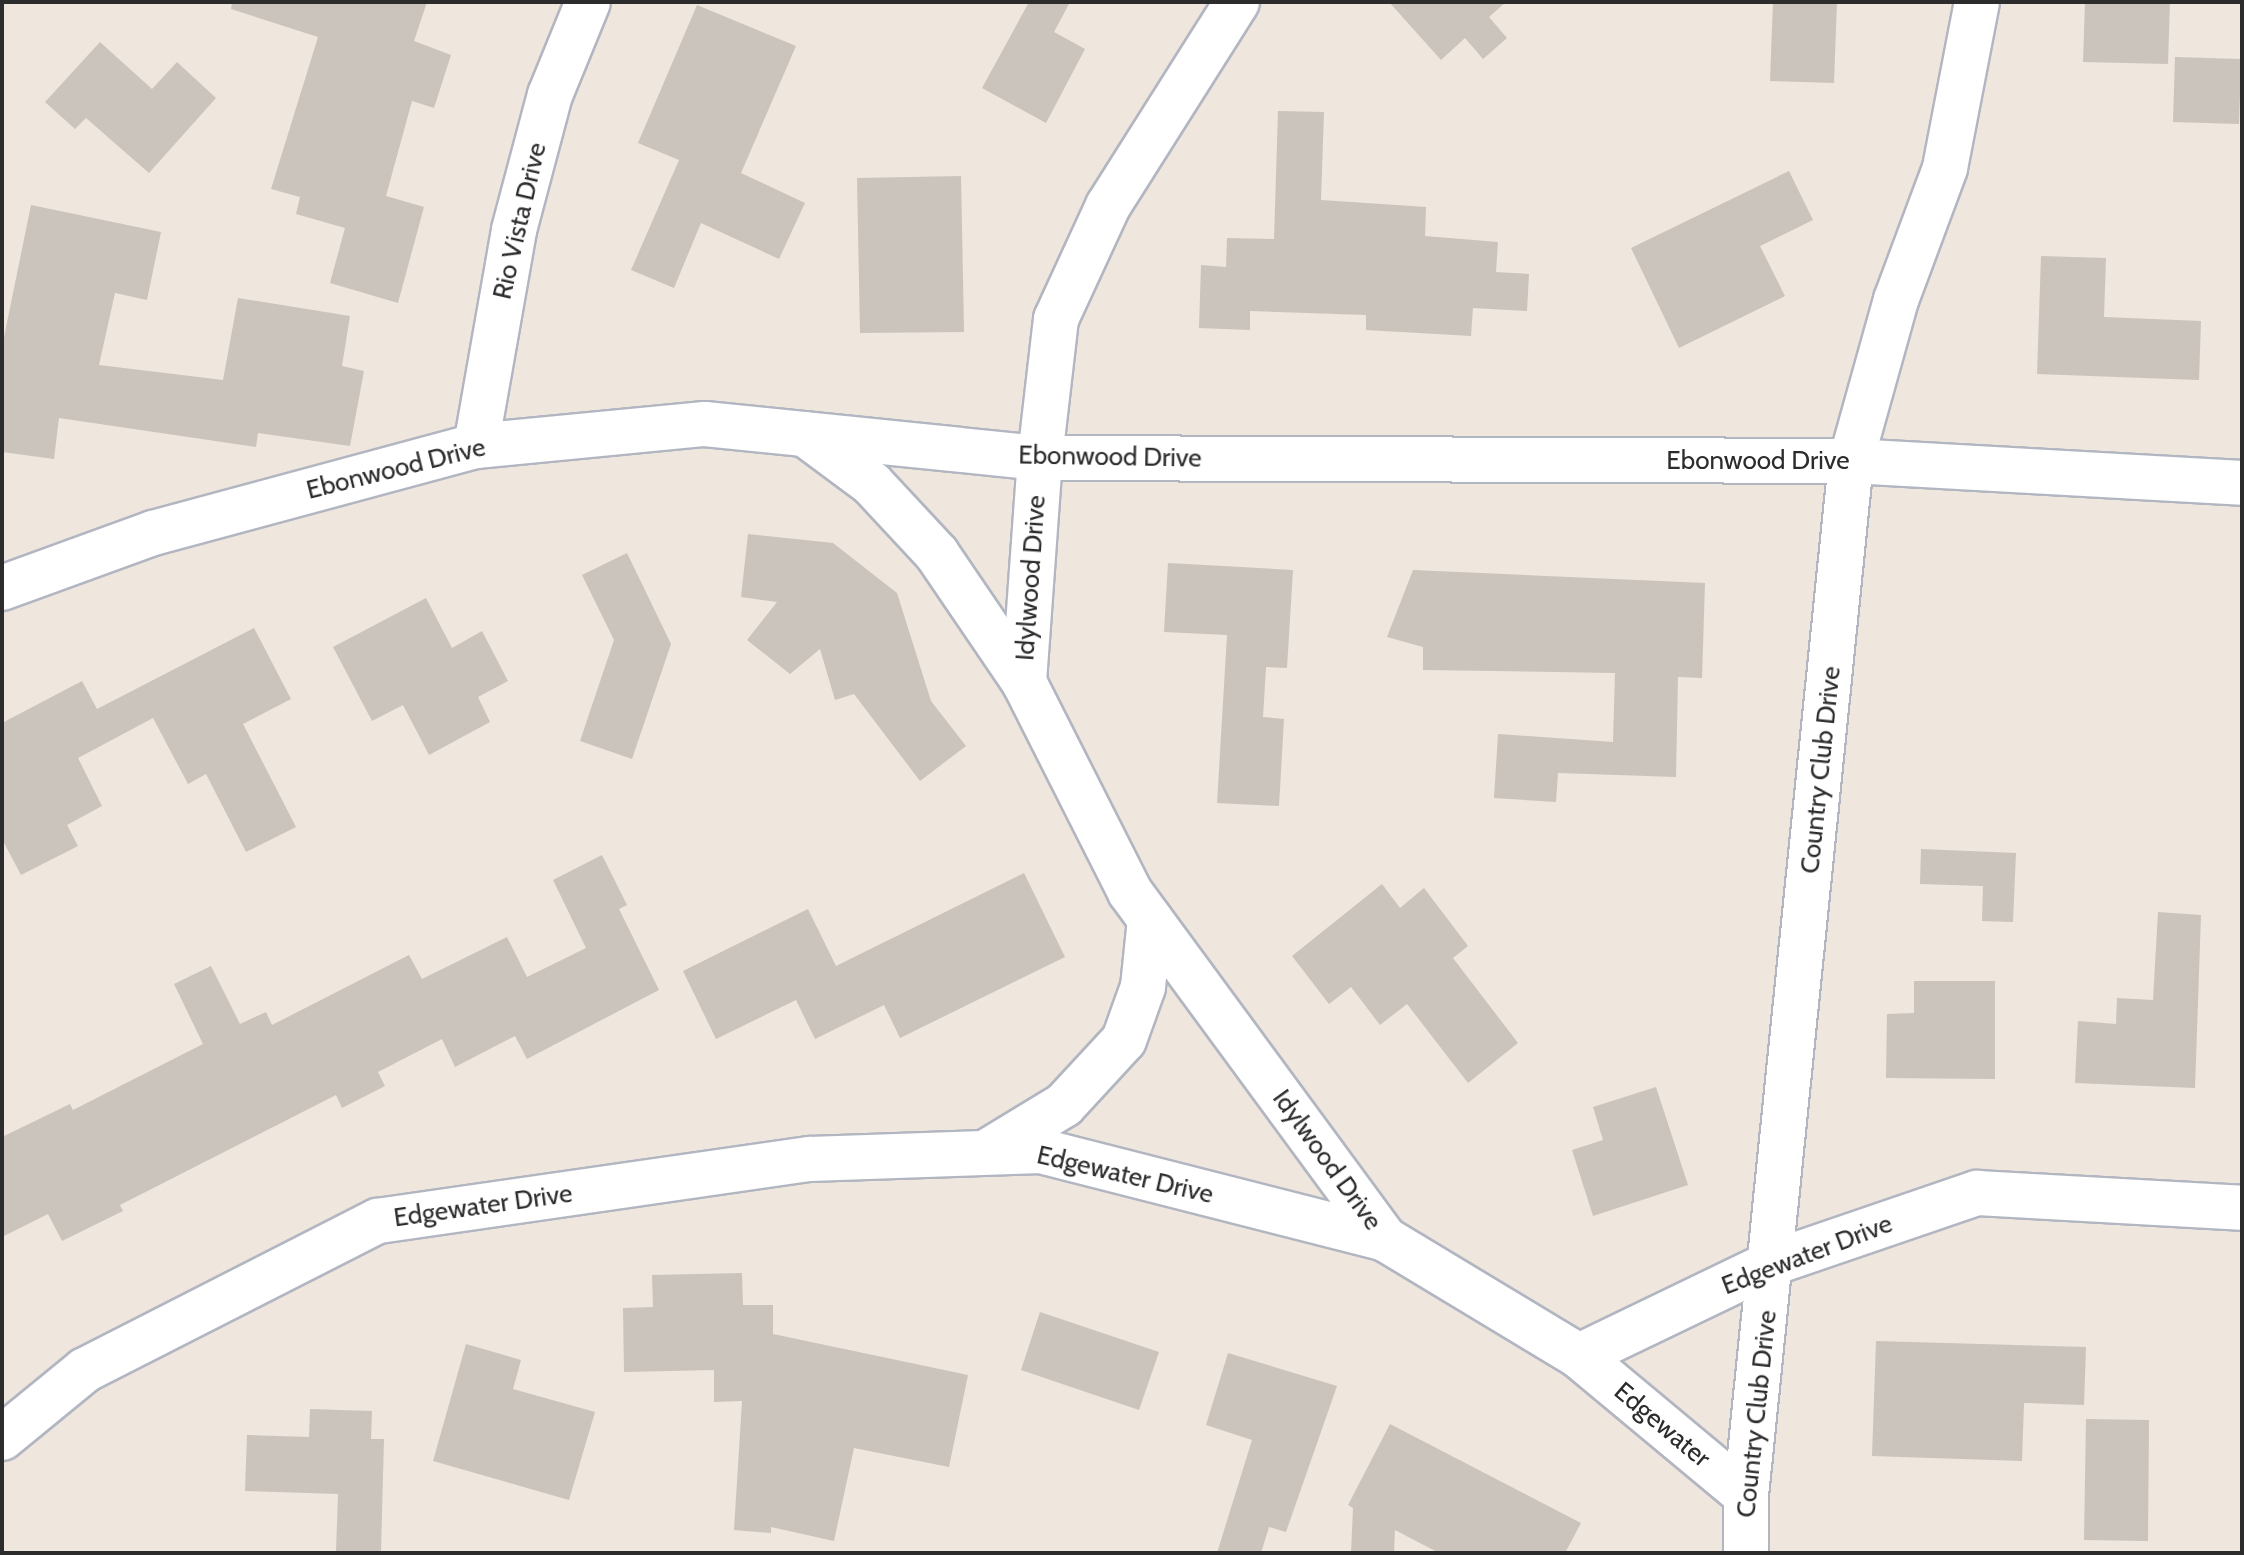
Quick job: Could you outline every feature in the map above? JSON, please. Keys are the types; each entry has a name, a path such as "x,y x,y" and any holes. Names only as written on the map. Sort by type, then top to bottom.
{"street":[{"name":"Rio Vista Drive","path":"476,446 514,230 550,95 588,2"},
{"name":"Idylwood Drive","path":"1237,2 1108,206 1056,319 1040,458 1024,682 1130,892 1385,1239"},
{"name":"Country Club Drive","path":"1746,1553 1746,1495 1772,1263 1851,461 1896,300 1945,168 1977,2"},
{"name":"Ebonwood Drive","path":"2,588 153,533 476,446 705,424 1040,458 1851,461 2242,483"},
{"path":"805,434 872,484 937,554 1024,682"},
{"path":"985,1153 1064,1105 1124,1040 1143,987 1150,919"},
{"name":"Edgewater Drive","path":"2,1438 85,1370 378,1221 810,1159 1041,1151 1385,1239 1579,1356 1772,1263 1977,1193 2242,1208"},
{"name":"Edgewater","path":"1579,1356 1746,1495"}],"building":[{"path":"232,2 427,2 414,41 451,55 434,108 412,101 386,196 424,207 398,303 330,283 345,228 296,214 300,197 271,189 318,37 231,9"},
{"path":"1029,2 1070,2 1054,32 1085,49 1046,123 982,88"},
{"path":"1389,2 1506,2 1489,17 1507,38 1483,59 1465,38 1441,60"},
{"path":"1773,2 1837,2 1834,83 1770,81"},
{"path":"2085,2 2170,2 2168,64 2083,62"},
{"path":"697,5 796,46 741,173 805,203 779,259 701,223 674,288 631,270 679,160 638,143"},
{"path":"100,42 152,89 177,62 216,98 149,173 86,118 75,129 45,102"},
{"path":"2175,57 2241,59 2239,124 2173,122"},
{"path":"1278,111 1324,112 1321,200 1426,207 1425,236 1498,242 1496,272 1529,274 1527,311 1473,308 1471,336 1366,330 1366,315 1250,311 1250,330 1199,328 1201,265 1226,267 1227,238 1274,239"},
{"path":"1789,171 1813,220 1760,246 1785,296 1679,348 1631,248"},
{"path":"961,176 964,332 860,333 857,178"},
{"path":"31,205 161,232 147,300 115,293 99,365 223,380 238,298 350,316 342,366 364,371 350,446 258,433 256,447 59,418 54,459 2,452 2,347"},
{"path":"2041,256 2106,258 2104,317 2201,321 2199,380 2037,374"},
{"path":"748,534 833,543 897,593 931,701 966,746 920,781 854,694 835,700 820,649 790,674 747,640 777,602 741,597"},
{"path":"627,553 671,644 632,759 580,741 614,640 582,575"},
{"path":"1168,563 1293,570 1287,668 1266,667 1263,717 1284,719 1279,806 1217,803 1227,635 1164,632"},
{"path":"1413,570 1705,583 1702,678 1678,677 1676,777 1558,773 1556,802 1494,798 1498,734 1613,742 1615,673 1423,670 1423,647 1387,637"},
{"path":"426,598 452,648 482,631 508,681 478,697 490,722 429,755 403,705 372,721 333,647"},
{"path":"254,628 291,699 243,724 296,827 246,852 206,774 188,784 153,718 78,758 102,806 67,825 78,846 21,875 2,839 2,723 82,681 97,709"},
{"path":"1921,849 2016,853 2013,922 1982,921 1983,886 1920,884"},
{"path":"602,855 627,905 619,909 659,990 527,1059 515,1036 455,1067 442,1039 378,1072 385,1086 342,1108 336,1095 120,1205 123,1211 62,1241 48,1214 2,1237 2,1137 70,1104 73,1110 203,1044 174,984 211,966 240,1024 266,1012 272,1025 409,955 422,979 507,937 527,977 586,948 553,880"},
{"path":"1024,873 1065,957 900,1038 884,1005 815,1039 796,1000 716,1039 683,971 808,909 836,966"},
{"path":"1382,884 1400,908 1424,888 1468,946 1453,958 1518,1043 1468,1083 1407,1004 1380,1025 1351,987 1329,1004 1292,956"},
{"path":"2158,912 2201,915 2195,1088 2075,1083 2078,1021 2116,1024 2117,998 2153,1000"},
{"path":"1914,981 1995,981 1995,1079 1886,1078 1887,1014 1914,1013"},
{"path":"1656,1087 1688,1185 1593,1216 1572,1150 1603,1140 1593,1107"},
{"path":"742,1273 743,1305 773,1305 773,1334 968,1375 949,1467 854,1448 834,1541 771,1527 771,1533 734,1530 742,1401 714,1402 714,1370 624,1372 623,1308 653,1307 652,1275"},
{"path":"1040,1312 1159,1352 1139,1410 1021,1370"},
{"path":"1876,1341 2086,1347 2084,1405 2024,1403 2022,1461 1872,1456"},
{"path":"466,1344 521,1360 513,1389 595,1412 569,1500 433,1461"},
{"path":"1228,1353 1337,1386 1286,1532 1269,1527 1261,1553 1217,1553 1252,1440 1206,1425"},
{"path":"310,1409 372,1411 371,1439 384,1439 381,1552 336,1551 338,1494 245,1491 247,1435 309,1437"},
{"path":"2086,1419 2149,1420 2148,1541 2084,1540"},
{"path":"1390,1424 1581,1523 1565,1553 1439,1553 1395,1530 1394,1553 1351,1553 1353,1508 1348,1505"}]}
